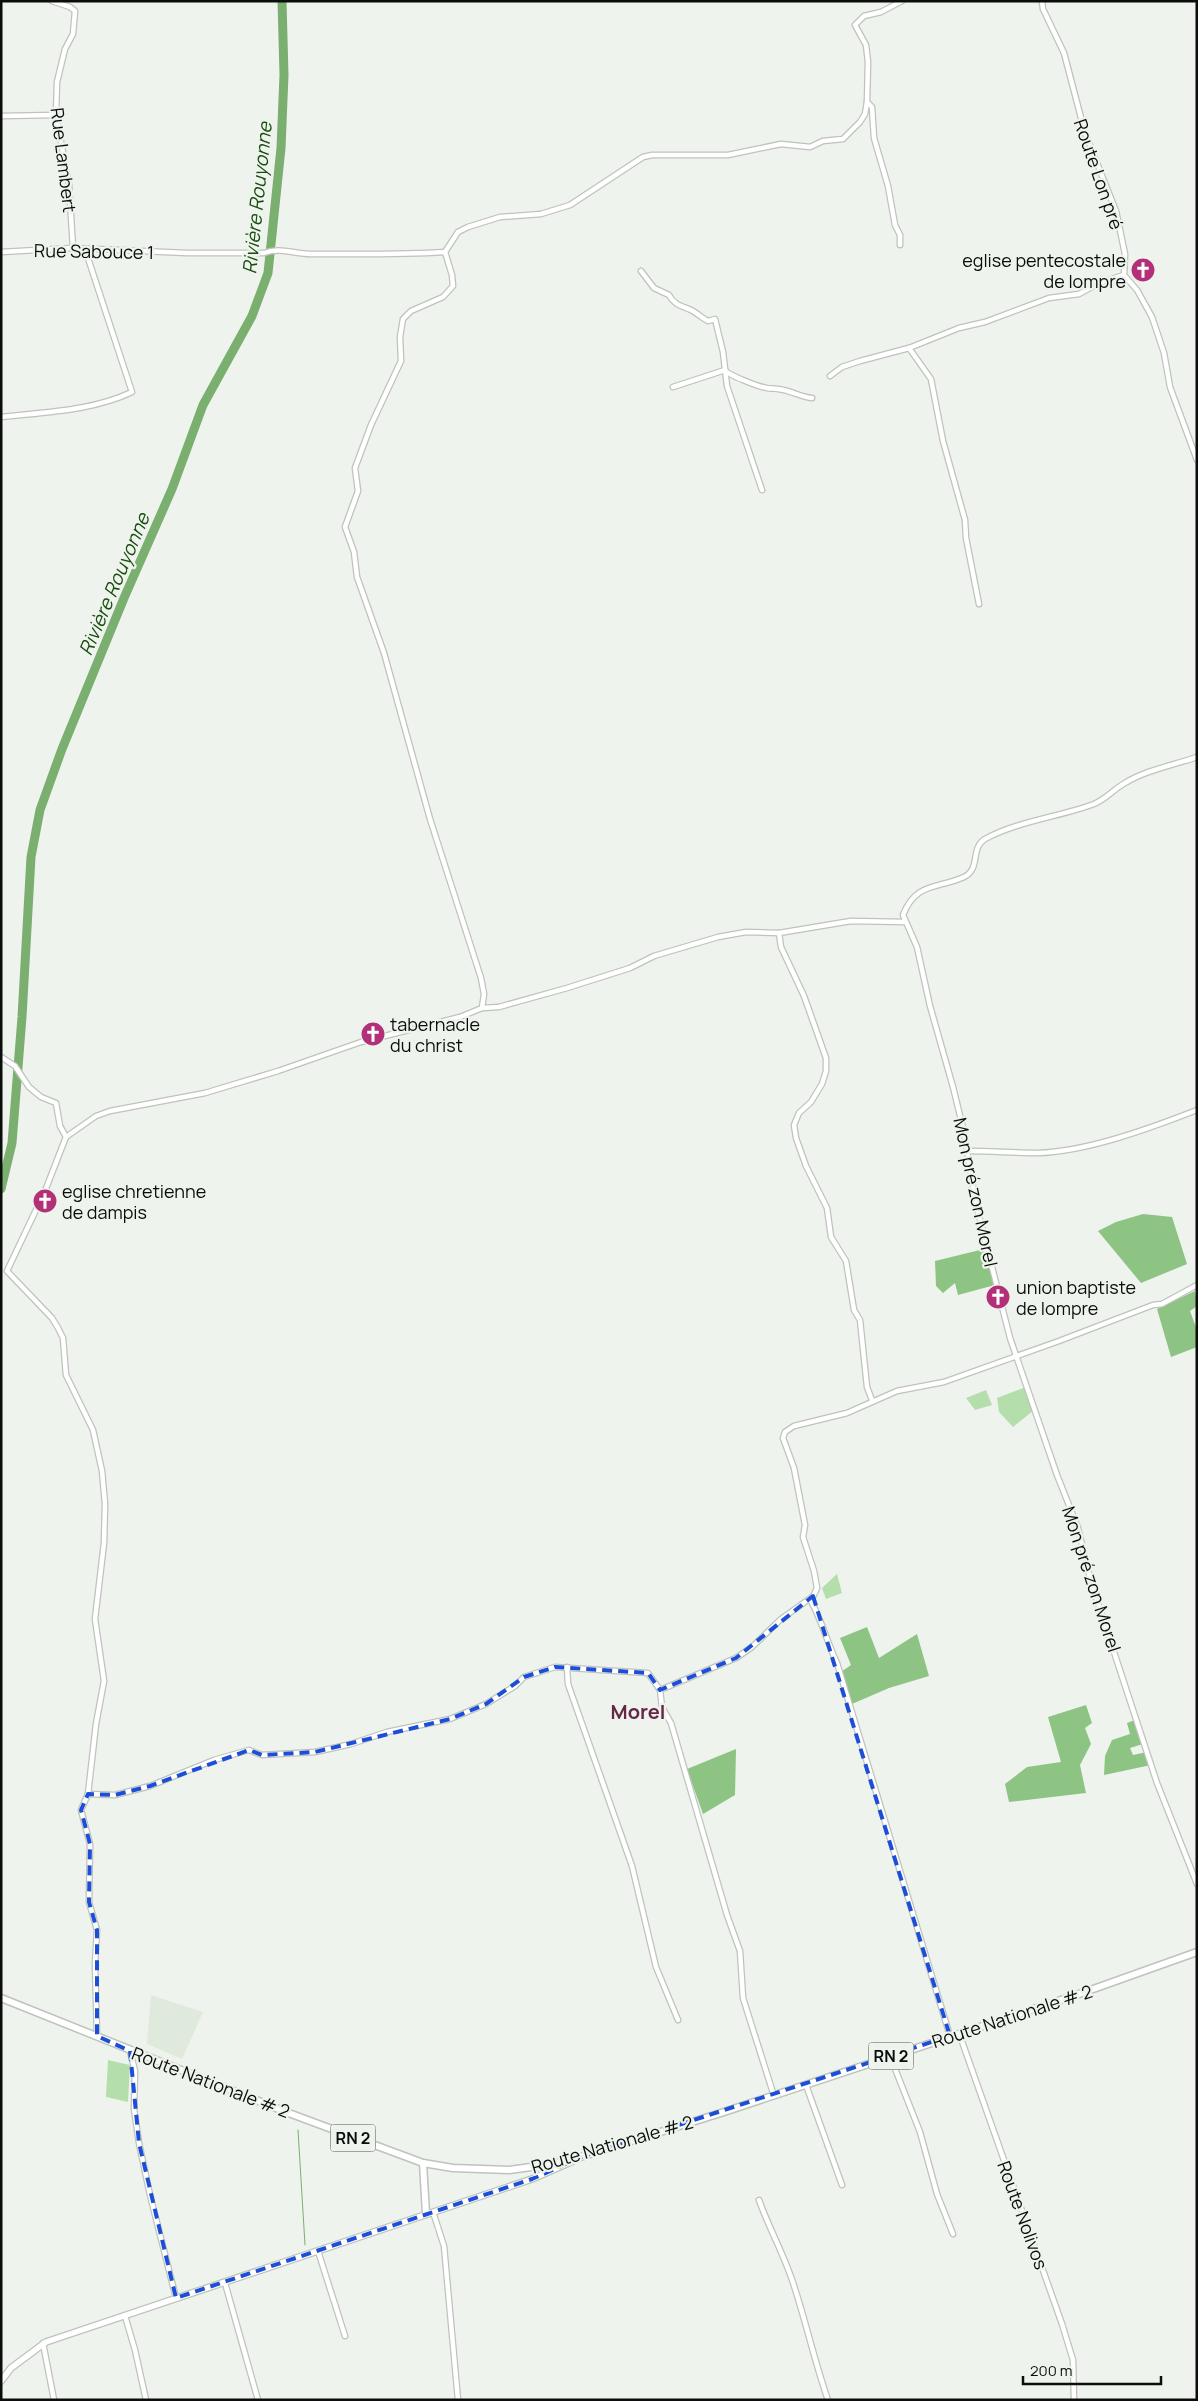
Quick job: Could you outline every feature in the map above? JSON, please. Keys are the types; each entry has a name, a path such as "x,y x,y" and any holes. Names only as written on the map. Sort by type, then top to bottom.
{"main road":[{"name":"Route Nationale # 2","path":"1,1998 130,2051 423,2163 452,2168 509,2170 553,2164 584,2156 806,2086 890,2056 1082,1993 1197,1952"},
{"path":"1,2381 11,2368 43,2343 176,2298 224,2284 532,2178 584,2156"},
{"path":"423,2163 429,2213"}],"street":[{"name":"Rue Lambert","path":"52,1 70,7 75,12 73,34 65,49 57,82 56,115 69,185 74,248"},
{"path":"482,1008 484,994 481,978 430,819 386,659 357,577 354,552 345,527 358,491 356,468 371,425 401,361 400,337 403,319 411,311 443,297 452,286 452,275 445,252 458,232 468,227 500,217 541,214 570,206 643,157 652,155 728,155 781,144 810,147 823,141 843,139 860,122 865,114 867,102 868,62 866,45 856,25 864,16 881,12 902,1"},
{"name":"Route Lon pré","path":"1042,1 1042,9 1064,53 1085,133 1116,210 1125,254 1124,275"},
{"path":"867,102 872,107 874,138 888,186 895,225 900,234 900,245"},
{"path":"1,116 56,115"},
{"name":"Rue Sabouce 1","path":"1,252 74,248 188,253 264,252 271,250 308,254 354,252 408,255 445,252"},
{"path":"1,417 82,408 117,400 132,392 85,249"},
{"path":"641,270 654,288 669,295 672,301 679,306 693,311 708,321 716,319 727,386 762,490"},
{"path":"830,376 842,367 908,348 959,328 985,322 1048,298 1079,294 1099,283 1124,275 1137,290 1152,317 1164,353 1170,387 1197,460"},
{"path":"908,348 931,379 944,441 965,520 966,538 979,604"},
{"path":"673,388 725,370"},
{"path":"725,370 733,377 745,379 766,388 779,388 800,396 812,398"},
{"path":"97,2036 95,1964 97,1930 89,1902 90,1844 81,1810 88,1794 96,1724 104,1682 95,1619 104,1543 105,1504 102,1471 93,1430 66,1375 63,1338 52,1318 7,1271 45,1191 66,1137 96,1116 110,1111 205,1094 361,1042 460,1017 482,1008 499,1007 535,998 630,968 654,956 718,937 746,932 779,933 851,921 905,922 903,915 908,902 915,895 937,885 965,877 975,866 977,848 985,840 1018,827 1098,802 1125,783 1197,756"},
{"name":"Mon pré zon Morel","path":"905,922 921,962 930,1006 953,1087 968,1151 976,1204 990,1265 1016,1356 1057,1475 1078,1528 1091,1582 1154,1774 1197,1884"},
{"path":"779,933 781,947 804,996 826,1058 826,1070 822,1084 811,1102 799,1113 794,1126 796,1138 806,1166 827,1208 831,1237 846,1261 854,1310 860,1320 867,1387 872,1400"},
{"path":"1,1057 15,1066 29,1087 41,1097 56,1103 60,1126 66,1137"},
{"path":"968,1151 1036,1153 1063,1150 1172,1122 1197,1110"},
{"path":"950,2036 840,1673 826,1638 823,1624 811,1601 817,1588 804,1537 805,1525 794,1468 783,1438 785,1432 794,1426 847,1413 872,1400 896,1391 944,1382 1153,1305 1162,1304 1197,1285"},
{"path":"660,1690 736,1658 781,1619 813,1596"},
{"path":"88,1794 115,1795 150,1786 214,1760 249,1750 262,1755 316,1752 350,1744 387,1732 450,1719 486,1704 515,1686 524,1677 554,1667 648,1673 660,1690 662,1707 670,1723 727,1915 740,1951 744,1998 774,2096"},
{"path":"566,1667 568,1684 632,1866 656,1967 678,2020"},
{"name":"Route Nolivos","path":"959,2033 1062,2324 1073,2360 1074,2400"},
{"path":"130,2051 135,2071 134,2109 139,2142 150,2195 176,2298"},
{"path":"890,2056 920,2132 937,2194 953,2234"},
{"path":"806,2086 842,2186"},
{"path":"759,2200 769,2229 779,2246 795,2288 813,2358 828,2400"},
{"path":"429,2213 444,2246 458,2400"},
{"path":"318,2251 345,2336"},
{"path":"224,2284 258,2400"},
{"path":"125,2316 146,2400"},
{"path":"43,2343 54,2400"}],"highlighted area":[{"path":"813,1596 950,2036 584,2156 532,2179 176,2298 139,2143 130,2051 97,2036 97,1930 89,1902 90,1844 81,1810 88,1794 115,1795 150,1786 249,1750 262,1755 315,1752 450,1719 486,1704 524,1677 555,1667 648,1673 660,1690 736,1658"}],"shaded area":[{"path":"151,1995 203,2012 182,2059 147,2044"}],"green space":[{"path":"1143,1214 1172,1217 1187,1264 1141,1283 1098,1231 1116,1222"},
{"path":"984,1249 995,1285 958,1295 955,1283 943,1293 936,1286 935,1261"},
{"path":"1195,1291 1197,1306 1190,1311 1197,1330 1197,1347 1171,1357 1157,1309"},
{"path":"1026,1387 1033,1411 1013,1427 999,1412 997,1398"},
{"path":"986,1390 992,1405 975,1410 966,1398"},
{"path":"837,1574 842,1593 826,1599 822,1588"},
{"path":"867,1627 879,1658 917,1634 929,1676 889,1688 852,1704 841,1672 851,1665 840,1638"},
{"path":"1086,1705 1092,1723 1085,1728 1091,1744 1080,1765 1086,1793 1009,1802 1005,1784 1027,1767 1061,1762 1048,1717"},
{"path":"1135,1720 1143,1744 1130,1748 1133,1755 1147,1752 1151,1765 1104,1775 1105,1756 1112,1740 1130,1734 1127,1723"},
{"path":"736,1749 735,1795 703,1814 687,1769"},
{"path":"108,2060 130,2065 128,2102 106,2097"}],"waterway":[{"name":"Rivière Rouyonne","path":"1,1189 12,1143 22,1017 31,857 40,810 62,749 124,598 172,489 203,405 252,316 268,273 281,148 284,75 282,1"},
{"path":"298,2130 305,2245"}],"place":[{"name":"eglise pentecostale de lompre","path":"1143,270"},
{"name":"tabernacle du christ","path":"373,1034"},
{"name":"eglise chretienne de dampis","path":"45,1201"},
{"name":"union baptiste de lompre","path":"998,1297"}],"district":[{"name":"Morel","path":"638,1711"}]}
